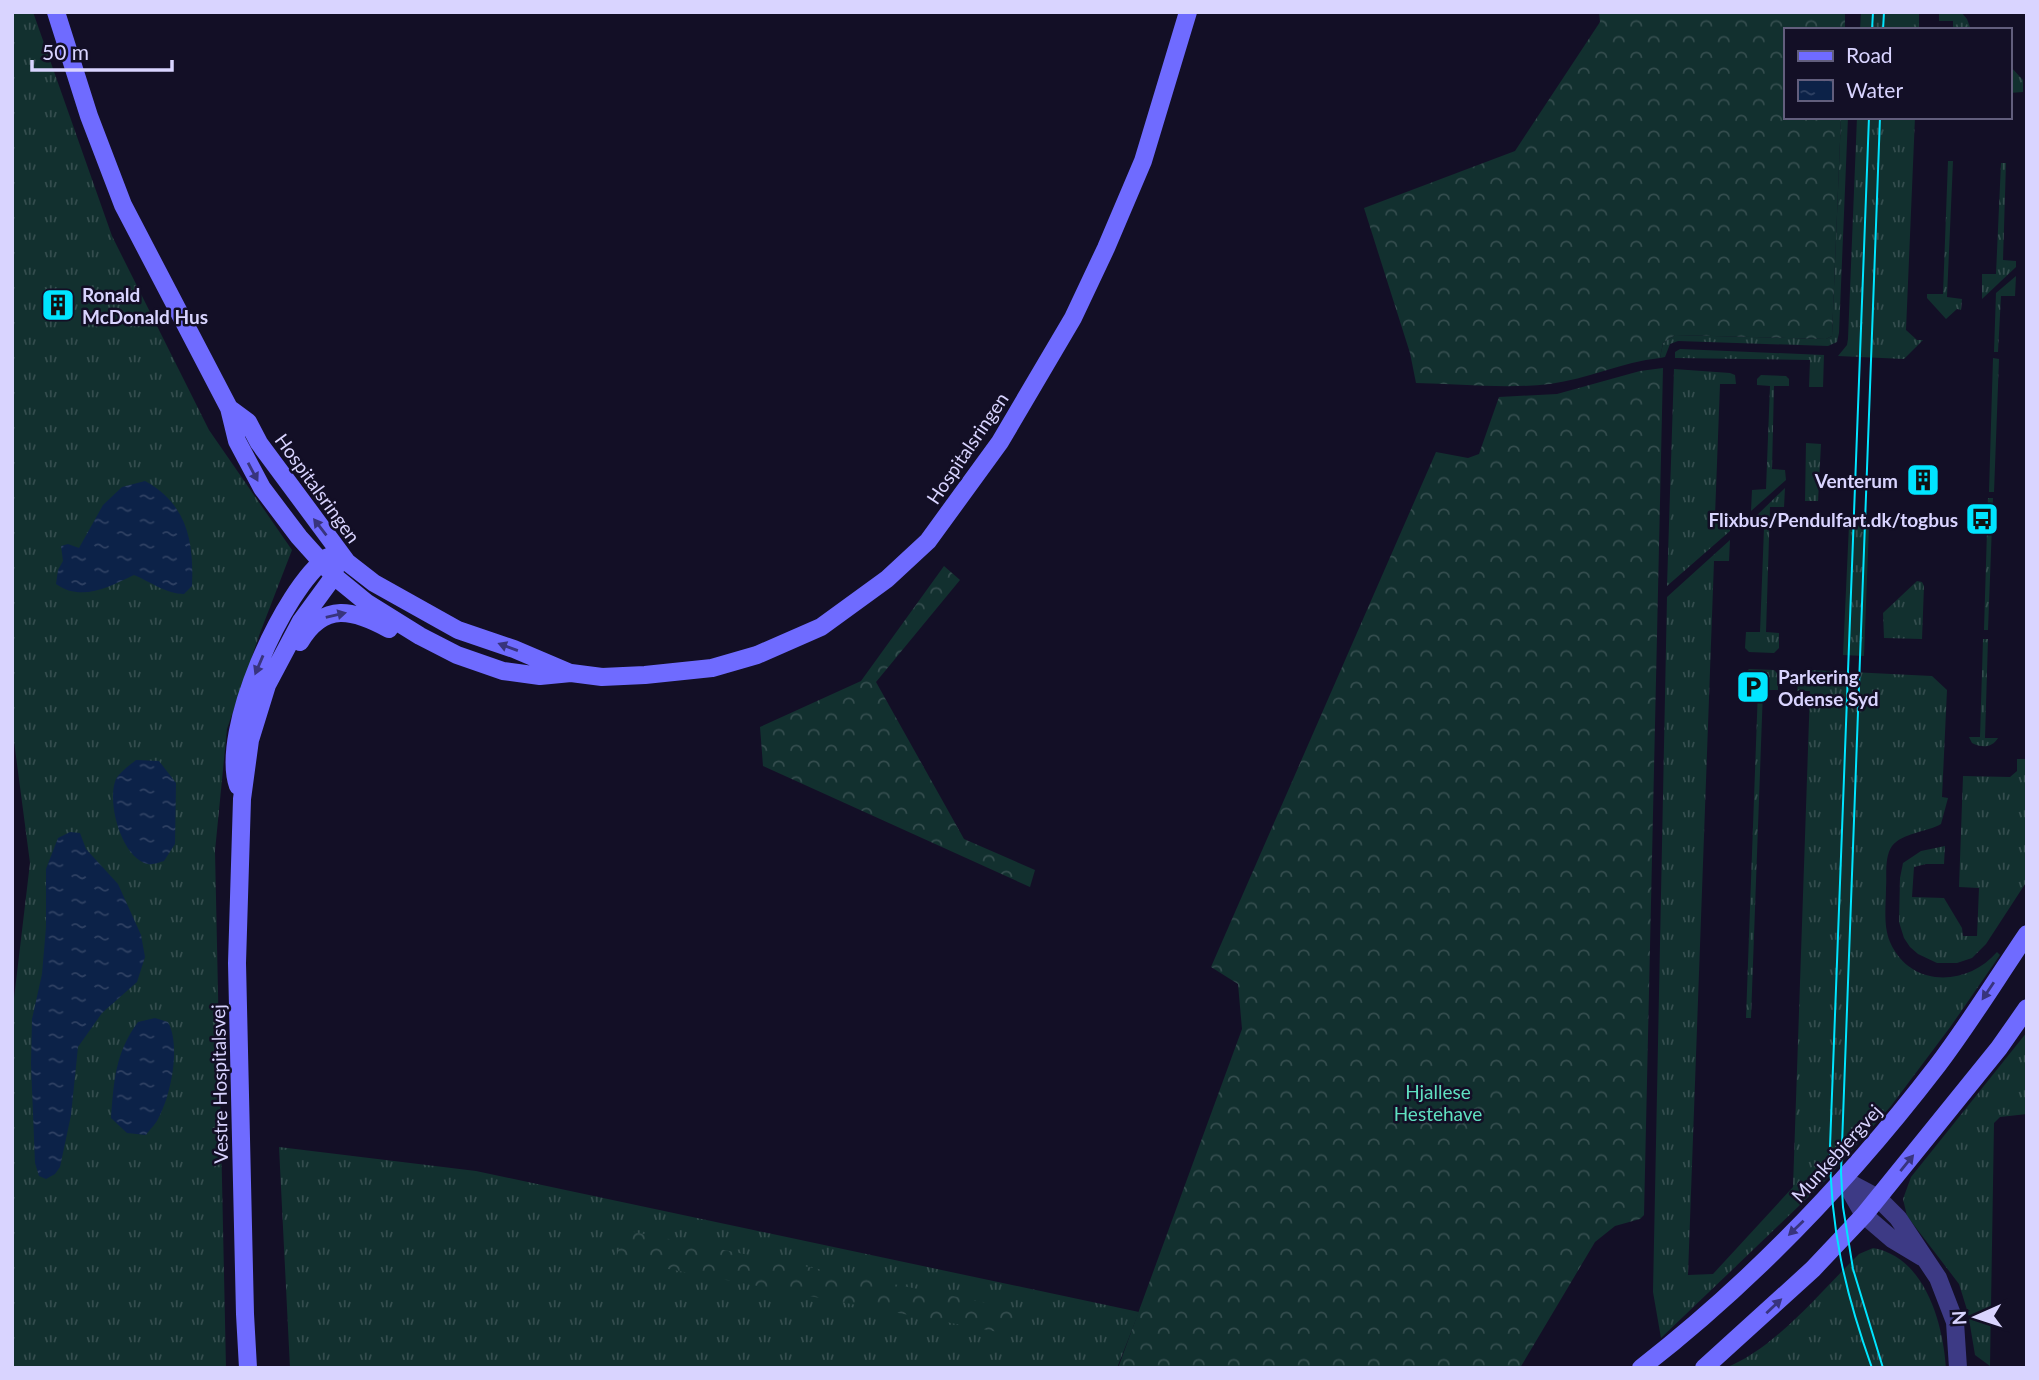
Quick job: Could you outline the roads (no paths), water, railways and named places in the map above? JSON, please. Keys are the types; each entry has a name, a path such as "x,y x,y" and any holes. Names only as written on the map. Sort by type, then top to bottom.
{"street":[{"name":"Hospitalsringen","path":"56,12 89,116 123,205 229,408 237,441 262,488 321,562 367,603 457,655 503,671 540,676 571,673 602,677 712,668 757,655 821,627 887,579 928,541 1000,442 1073,318 1143,161 1188,12"},
{"name":"Hospitalsringen","path":"229,408 248,422 259,443 347,562 374,583 458,630 514,649 571,673"},
{"name":"Vestre Hospitalsvej","path":"242,799 234,774 236,743 245,700 261,658 297,591 321,562 338,550"},
{"name":"Vestre Hospitalsvej","path":"248,1368 237,963 242,799 250,740 267,685 301,621 334,576 338,550"},
{"path":"242,799 264,723 278,687 306,631 321,619 336,612 355,613 408,640 436,644"},
{"name":"Munkebjergvej","path":"1641,1368 1696,1325 1844,1180 1939,1063 2027,934"},
{"path":"1704,1368 1813,1269 1864,1215 1999,1048 2027,1008"},
{"path":"1844,1180 1878,1198 1905,1226 1926,1259 1944,1291 1955,1322 1958,1368"},
{"path":"1844,1180 1864,1215 1892,1239 1926,1259"}],"water":[{"path":"145,481 170,501 185,525 191,554 192,586 184,594 177,593 134,575 95,591 75,592 56,584 58,570 63,561 61,546 68,544 79,548 103,505 122,487"},
{"path":"136,760 159,761 176,783 175,844 164,861 154,864 139,860 131,852 118,828 115,815 113,789 116,779"},
{"path":"70,832 80,833 86,849 118,884 141,935 145,957 137,982 102,1013 78,1047 71,1115 60,1167 46,1179 39,1176 35,1163 32,1019 42,974 46,927 46,869 58,838"},
{"path":"155,1018 168,1022 172,1032 174,1057 171,1083 159,1117 146,1135 127,1133 111,1118 117,1068 124,1045 138,1022"}],"tram line":[{"path":"1872,28 1873,12"},
{"path":"1883,28 1884,12"},
{"path":"1869,119 1830,1147 1833,1205 1841,1259 1854,1313 1872,1368"},
{"path":"1880,119 1841,1172 1843,1207 1853,1269 1883,1368"}],"place":[{"name":"Ronald McDonald Hus","path":"58,305"},
{"name":"Venterum","path":"1923,480"},
{"name":"Flixbus/Pendulfart.dk/togbus","path":"1982,519"},
{"name":"Parkering Odense Syd","path":"1753,687"}],"park label":[{"name":"Hjallese Hestehave","path":"1438,1102"}]}
